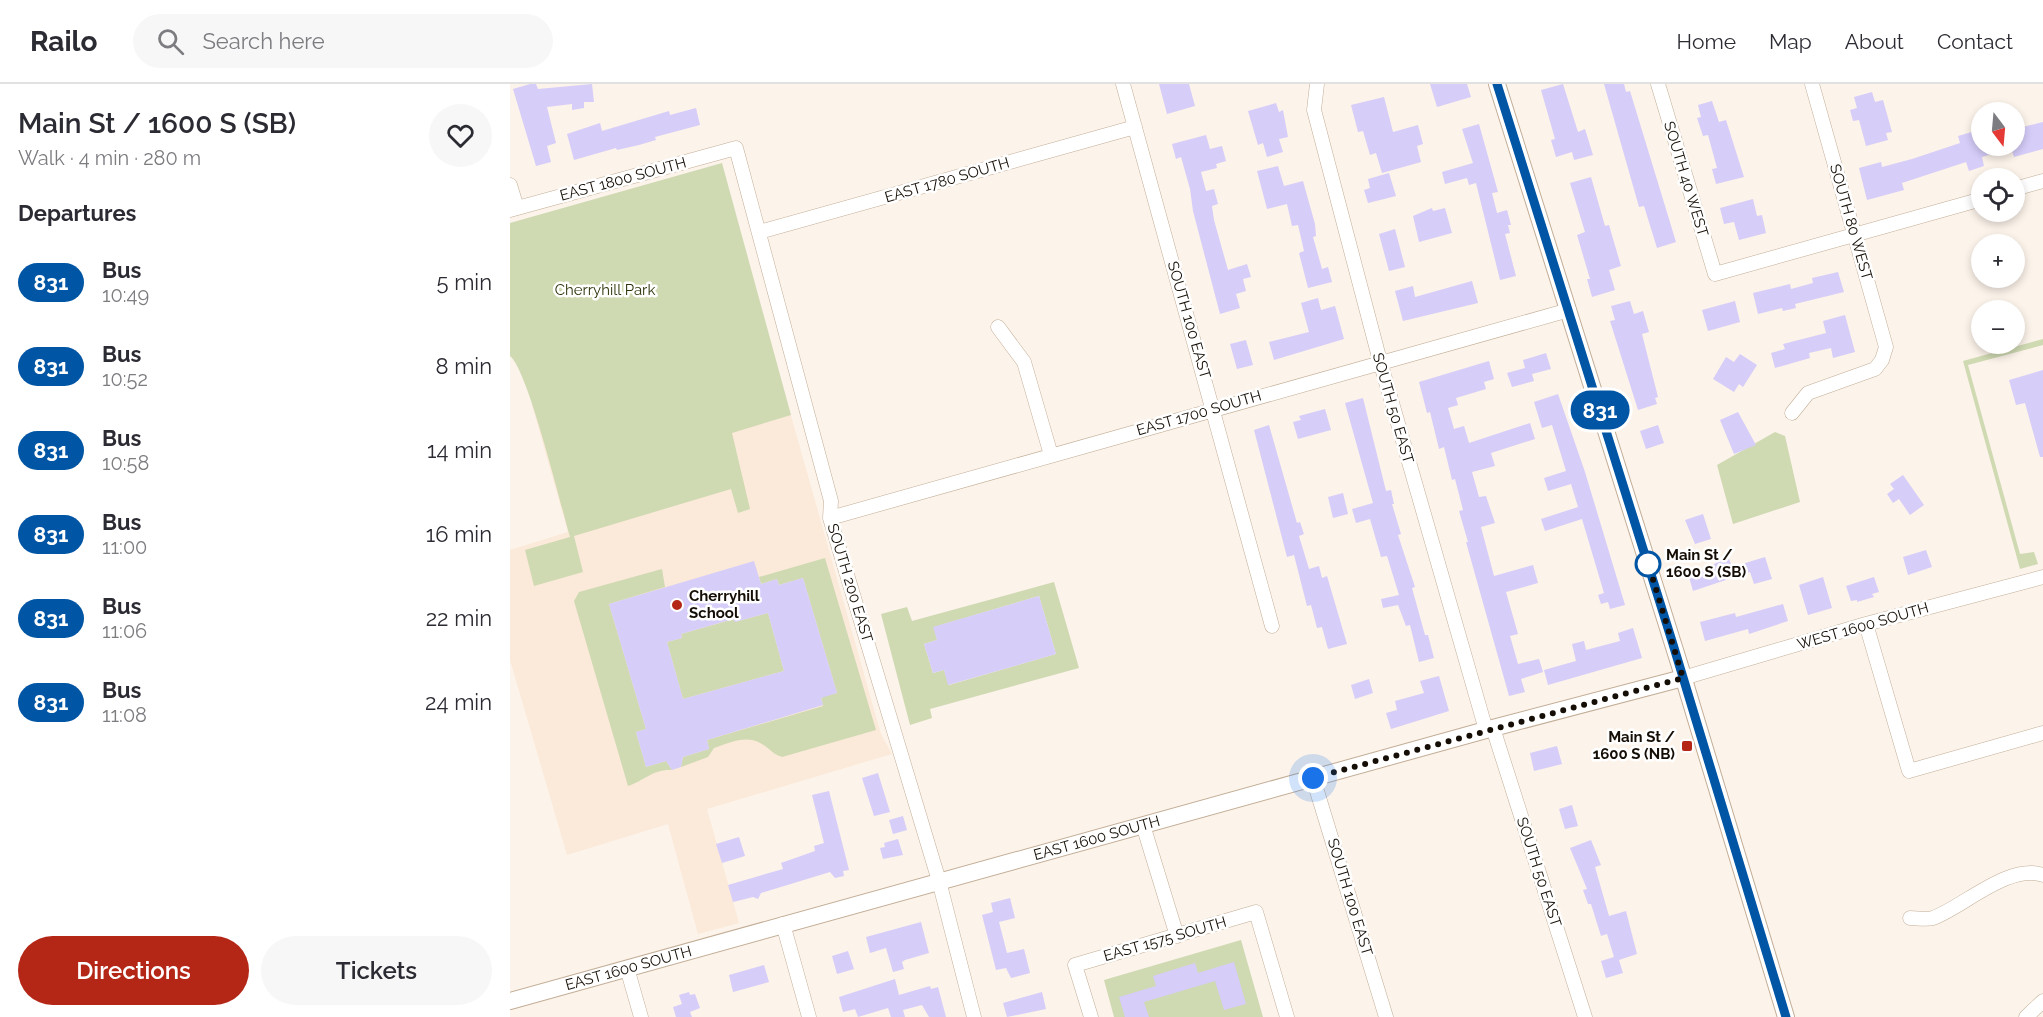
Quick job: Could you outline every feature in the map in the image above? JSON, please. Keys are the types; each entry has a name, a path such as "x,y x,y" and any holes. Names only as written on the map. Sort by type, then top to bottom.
{"street":[{"name":"SOUTH 100 EAST","path":"1123,84 1214,408 1272,626"},
{"name":"SOUTH 50 EAST","path":"1317,84 1314,110 1380,361 1490,729 1585,1017"},
{"path":"1497,84 1683,678 1786,1017"},
{"name":"SOUTH 40 WEST","path":"1658,84 1715,274 1854,235"},
{"name":"SOUTH 80 WEST","path":"1792,413 1808,393 1870,373 1882,360 1886,341 1812,84"},
{"name":"EAST 1780 SOUTH","path":"759,232 1135,127"},
{"name":"SOUTH 200 EAST","path":"736,148 831,501 830,518 939,881 974,1017"},
{"name":"EAST 1800 SOUTH","path":"513,209 736,148"},
{"path":"2025,186 2043,181"},
{"path":"510,185 513,209"},
{"path":"1854,235 1971,202"},
{"name":"EAST 1700 SOUTH","path":"830,518 1380,361 1569,310"},
{"path":"998,327 1024,362 1051,455"},
{"name":"WEST 1600 SOUTH","path":"1683,678 1866,624 2043,577"},
{"path":"1866,624 1909,771 2043,733"},
{"name":"EAST 1600 SOUTH","path":"510,1001 1490,729 1683,678"},
{"name":"SOUTH 100 EAST","path":"1313,778 1386,1017"},
{"path":"1143,825 1177,936"},
{"path":"1910,918 1932,918 1999,882 2030,873 2043,875"},
{"name":"EAST 1575 SOUTH","path":"1091,1017 1074,965 1256,912 1287,1017"},
{"path":"783,924 809,1017"},
{"path":"627,968 641,1017"},
{"path":"2028,1016 2043,1001"}],"shaded area":[{"name":"Cherryhill School","path":"769,338 881,734 892,754 707,809 739,923 698,934 668,824 567,855 510,660 510,550 568,532 532,405"}],"green space":[{"name":"Cherryhill Park","path":"722,163 791,415 732,433 750,509 738,513 731,489 574,536 583,572 534,586 525,550 570,537 535,411 526,386 510,356 510,223"},
{"path":"2043,339 2043,345 2025,350 2025,344"},
{"path":"1988,354 2009,354 1968,365 2020,554 2034,552 2038,564 2020,569 1963,361"},
{"path":"1775,432 1785,436 1800,502 1733,524 1717,465"},
{"path":"825,558 876,730 782,757 756,741 738,740 714,748 708,757 681,767 683,757 709,749 707,740 823,706 821,697 837,693 803,578 779,585 777,579 761,584 759,577"},
{"path":"662,569 665,587 609,604 646,729 636,732 646,767 666,761 672,770 654,773 628,786 574,601 579,592"},
{"path":"1054,582 1079,668 930,709 932,718 910,725 881,614 907,607 912,621","holes":["1039,596 1056,654 949,685 944,670 933,673 924,644 937,640 934,627"]},
{"path":"768,613 784,671 683,699 667,642 682,638 681,634 734,619 735,622"},
{"path":"1241,940 1263,1017 1114,1017 1104,980"}],"building":[{"path":"536,84 538,89 592,84 594,102 584,102 584,108 572,110 572,104 547,107 556,143 547,146 551,162 536,166 513,89"},
{"path":"1159,84 1189,84 1195,106 1167,114"},
{"path":"1430,84 1467,84 1471,97 1437,107"},
{"path":"1563,84 1578,132 1585,129 1593,155 1574,160 1572,152 1556,157 1551,140 1555,139 1541,90"},
{"path":"1604,84 1624,84 1626,92 1630,91 1676,242 1657,248 1644,206 1639,207"},
{"path":"1872,92 1875,102 1883,100 1892,132 1886,133 1888,140 1866,146 1859,120 1853,121 1850,110 1857,108 1854,97"},
{"path":"1384,97 1393,132 1418,125 1423,144 1417,146 1421,162 1382,173 1376,153 1370,155 1363,131 1358,132 1351,105"},
{"path":"1712,101 1719,122 1726,120 1744,177 1716,184 1712,169 1717,168 1708,135 1703,136 1697,118 1701,117 1698,105"},
{"path":"1276,103 1279,112 1283,110 1288,137 1279,139 1283,152 1267,157 1263,143 1258,145 1248,111"},
{"path":"696,108 700,125 655,137 656,140 639,145 617,150 616,148 574,160 567,134 600,123 602,131 669,111 670,115"},
{"path":"2043,122 2043,149 2025,154 2025,126"},
{"path":"1479,124 1498,192 1492,193 1497,213 1507,210 1511,225 1508,225 1510,233 1505,234 1516,276 1500,280 1476,183 1469,185 1467,178 1445,184 1442,172 1473,163 1462,129"},
{"path":"1971,132 1971,156 1985,156 1982,157 1984,166 1971,168 1969,171 1966,162 1902,183 1904,190 1867,200 1859,168 1881,162 1882,167 1912,159 1960,143 1958,136"},
{"path":"1206,135 1210,149 1222,146 1226,161 1216,164 1217,168 1201,172 1206,191 1214,189 1218,204 1212,206 1214,220 1228,270 1247,264 1251,277 1243,279 1246,291 1236,294 1240,308 1220,314 1181,157 1176,159 1172,144"},
{"path":"1278,166 1284,186 1303,181 1315,224 1316,236 1313,237 1322,269 1328,267 1332,282 1308,288 1299,253 1304,251 1298,225 1292,226 1287,204 1267,209 1257,171"},
{"path":"1389,173 1396,196 1368,203 1364,190 1370,188 1368,179"},
{"path":"1591,177 1605,226 1609,225 1621,266 1609,270 1615,290 1592,297 1587,279 1590,279 1577,235 1585,232 1570,183"},
{"path":"1753,199 1757,216 1762,215 1766,233 1739,240 1734,222 1724,224 1720,208"},
{"path":"1432,208 1433,211 1445,208 1452,233 1419,242 1413,216"},
{"path":"1395,229 1405,267 1389,271 1379,234"},
{"path":"1838,272 1844,292 1795,304 1796,308 1783,311 1782,308 1758,314 1753,293 1790,284 1791,289 1813,283 1812,278"},
{"path":"1472,281 1478,303 1403,321 1395,291 1413,286 1415,297"},
{"path":"1318,298 1321,310 1335,306 1344,339 1274,360 1269,342 1309,332 1301,303"},
{"path":"1630,301 1634,314 1643,311 1649,332 1642,334 1658,397 1655,398 1657,404 1638,410 1610,321 1615,320 1611,306"},
{"path":"1735,301 1740,322 1708,331 1702,310"},
{"path":"1845,315 1855,352 1833,358 1831,348 1809,353 1810,358 1775,368 1771,353 1785,349 1783,344 1826,333 1823,321"},
{"path":"1246,340 1253,365 1237,369 1230,344"},
{"path":"1546,353 1551,369 1532,374 1534,381 1512,387 1507,373 1525,368 1523,360"},
{"path":"1740,354 1757,365 1743,387 1739,384 1734,392 1713,379 1726,357 1734,362"},
{"path":"1489,361 1494,379 1484,382 1486,389 1456,398 1458,405 1448,408 1454,429 1464,426 1469,443 1530,423 1535,439 1491,453 1495,466 1472,472 1479,497 1486,496 1495,523 1481,527 1494,576 1533,565 1538,583 1506,592 1518,634 1510,636 1518,664 1539,659 1543,672 1521,679 1525,692 1509,696 1466,542 1468,542 1459,511 1463,510 1455,479 1452,480 1444,447 1439,449 1430,412 1427,413 1419,382"},
{"path":"2043,370 2043,457 2040,457 2025,403 2016,405 2009,380"},
{"path":"1558,394 1585,472 1625,605 1610,609 1608,602 1601,604 1598,595 1604,593 1582,519 1545,531 1541,519 1578,507 1571,484 1548,491 1544,478 1566,471 1552,425 1542,428 1534,402"},
{"path":"1363,398 1386,491 1391,490 1394,504 1392,504 1401,534 1398,535 1415,587 1412,588 1434,658 1419,662 1410,625 1406,626 1398,605 1383,608 1381,599 1399,595 1387,556 1381,557 1370,519 1356,523 1352,509 1373,503 1345,403"},
{"path":"1325,409 1331,430 1298,439 1293,422 1301,420 1299,416"},
{"path":"1738,412 1756,445 1734,454 1720,420"},
{"path":"1269,425 1297,523 1300,522 1304,534 1299,536 1309,569 1319,566 1322,578 1327,576 1347,644 1328,649 1322,627 1317,628 1311,605 1307,606 1294,555 1287,557 1254,430"},
{"path":"1658,425 1664,443 1646,449 1640,431"},
{"path":"1903,475 1924,505 1910,515 1899,499 1893,503 1887,494 1894,489 1890,484"},
{"path":"1343,493 1348,514 1333,518 1328,497"},
{"path":"1703,514 1711,539 1695,544 1685,520"},
{"path":"1926,550 1932,567 1908,575 1903,557"},
{"path":"1728,556 1732,567 1765,557 1772,579 1754,584 1750,572 1693,591 1689,577 1716,563 1715,560"},
{"path":"754,561 761,584 777,579 779,585 803,578 837,693 821,698 823,705 707,740 709,749 683,757 681,767 672,770 666,761 646,767 636,732 646,729 609,604","holes":["768,613 784,671 683,699 667,642 682,638 681,634 733,619 735,622"]},
{"path":"1823,577 1832,608 1808,615 1799,585"},
{"path":"1874,577 1879,592 1872,594 1874,597 1857,602 1857,600 1851,601 1846,586"},
{"path":"1039,596 1056,654 948,685 944,670 933,673 924,644 937,640 933,627"},
{"path":"1783,604 1788,621 1749,634 1748,629 1705,641 1700,622 1735,613 1736,617"},
{"path":"1633,628 1642,658 1548,685 1544,670 1576,661 1572,644 1584,641 1586,650 1620,641 1618,633"},
{"path":"1439,676 1449,711 1391,729 1386,713 1397,710 1395,701 1424,693 1420,681"},
{"path":"1369,679 1373,693 1355,699 1351,685"},
{"path":"1557,746 1562,764 1534,771 1530,753"},
{"path":"878,773 890,812 874,816 862,778"},
{"path":"829,791 849,870 843,871 844,876 835,878 830,872 761,893 758,899 753,897 733,902 728,885 783,869 781,863 815,851 814,846 824,843 812,795"},
{"path":"1572,805 1578,826 1565,829 1559,809"},
{"path":"903,816 907,830 893,834 889,820"},
{"path":"739,837 745,856 722,863 716,844"},
{"path":"898,839 903,855 883,859 880,848 885,847 884,843"},
{"path":"1591,840 1601,865 1595,867 1609,916 1626,911 1637,954 1619,960 1623,973 1606,978 1601,961 1614,957 1607,934 1601,936 1591,904 1588,904 1583,890 1587,889 1570,848"},
{"path":"1010,898 1015,918 999,922 1007,953 1024,949 1030,973 1011,978 1006,968 996,970 982,915 993,912 991,903"},
{"path":"921,922 929,953 905,960 902,962 904,969 893,972 886,948 870,953 866,937"},
{"path":"848,951 854,969 837,974 832,956"},
{"path":"1234,962 1246,1004 1224,1010 1215,981 1144,1002 1149,1017 1125,1017 1119,997 1156,986 1153,976 1195,963 1198,973"},
{"path":"764,965 769,982 733,992 729,975"},
{"path":"895,979 899,995 930,986 931,989 938,987 946,1017 929,1017 922,1005 903,1010 905,1017 891,1017 888,1008 858,1017 855,1009 843,1012 839,997"},
{"path":"689,992 690,995 695,994 700,1008 690,1012 692,1017 676,1017 673,1007 682,1004 679,995"},
{"path":"1042,992 1046,1009 1007,1017 1003,1003"}],"bus line":[{"name":"831","path":"1497,84 1672,641 1786,1017"}],"place":[{"name":"Main St / 1600 S (SB)","path":"1648,564"},
{"name":"Cherryhill School","path":"677,605"},
{"name":"Main St / 1600 S (NB)","path":"1687,746"}],"route":[{"path":"1313,778 1683,678 1645,553 1648,564"}]}
